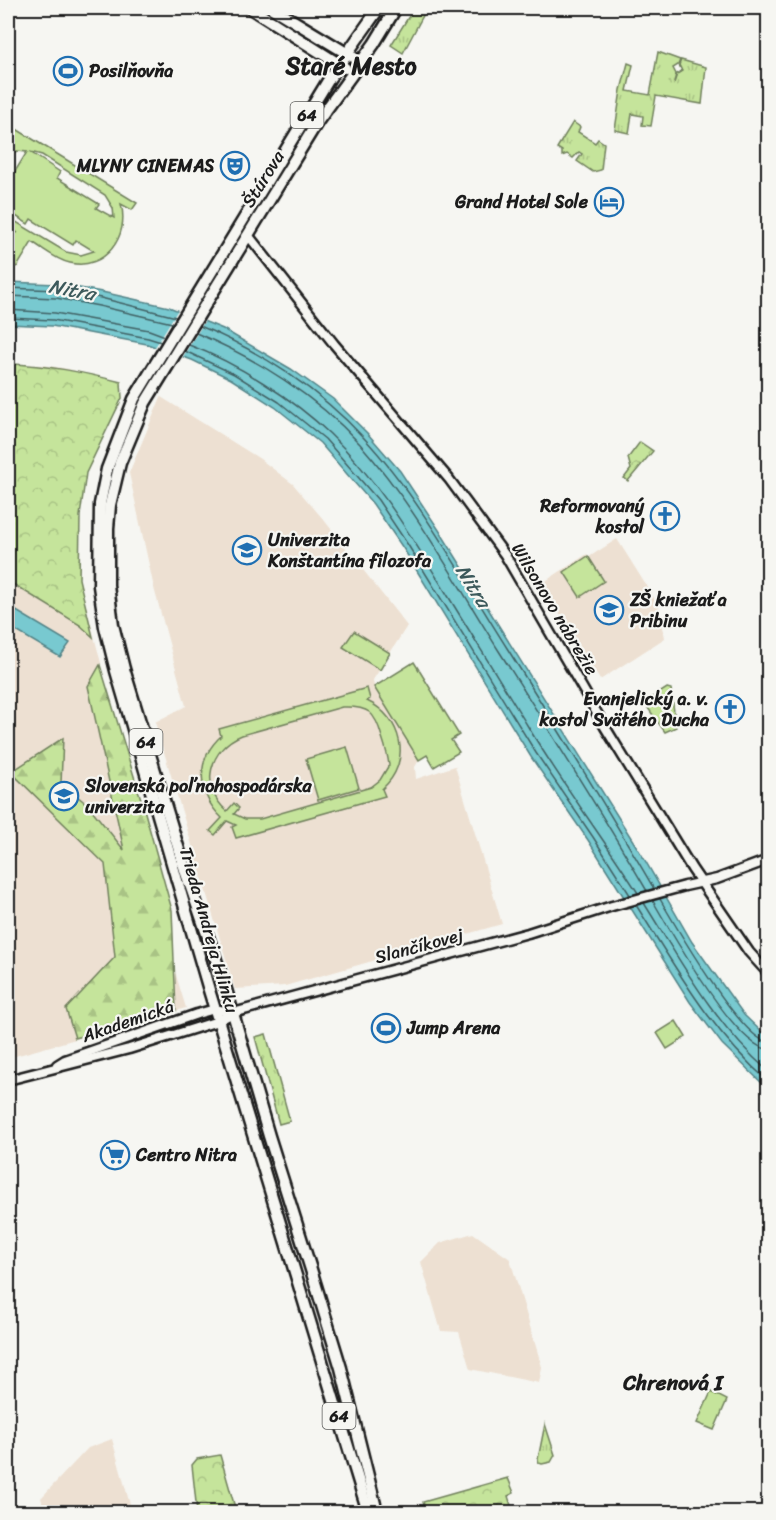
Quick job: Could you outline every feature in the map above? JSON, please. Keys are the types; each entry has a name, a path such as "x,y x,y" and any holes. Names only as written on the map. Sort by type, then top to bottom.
{"main road":[{"path":"250,8 353,73"},
{"path":"272,8 361,62"},
{"path":"348,54 379,8"},
{"name":"Štúrova","path":"195,309 246,238 318,121 361,62 396,8"},
{"name":"64","path":"340,65 348,54"},
{"name":"Štúrova","path":"195,309 238,229 329,79 340,65"},
{"path":"238,229 246,238"},
{"name":"Trieda Andreja Hlinku","path":"195,309 126,416 104,480 99,528 99,586 102,611 111,653 218,1021 368,1512"},
{"name":"Trieda Andreja Hlinku","path":"148,385 117,473 110,505 107,556 111,609 119,652 182,862 233,1013 341,1368 377,1512"},
{"path":"277,1213 292,1208"}],"street":[{"name":"Wilsonovo nábrežie","path":"246,238 449,478 505,555 665,827 749,952 768,973"},
{"name":"Slančíkovej","path":"233,1013 528,933 677,888 703,883 768,860"},
{"path":"215,1009 233,1013"},
{"name":"Akademická","path":"54,1067 65,1060 215,1009"},
{"name":"Akademická","path":"8,1080 120,1051 218,1021 233,1013"}],"shaded area":[{"name":"Slovenská poľnohospodárska univerzita","path":"8,364 42,365 68,369 121,382 122,398 86,473 80,516 79,579 101,663 88,686 186,1008 8,1058"},
{"path":"161,397 260,459 293,484 407,626 373,680 374,687 419,760 415,767 416,779 455,766 502,924 285,986 235,989 155,722 186,706 154,588 129,473"},
{"name":"ZŠ kniežaťa Pribinu","path":"617,539 659,606 665,638 600,680 541,584 587,554 589,557"},
{"path":"473,1233 510,1259 542,1367 539,1383 470,1369 459,1332 441,1331 421,1262 440,1243"},
{"path":"112,1439 132,1512 45,1512 41,1498 88,1448"}],"green space":[{"path":"414,8 427,8 403,53 391,45"},
{"path":"658,52 680,60 673,68 676,74 674,83 677,74 682,71 679,65 681,60 706,67 702,104 656,96 651,126 642,125 643,116 632,114 629,133 615,130 628,63 633,65 627,91 650,95"},
{"path":"573,122 580,127 578,132 595,143 598,139 604,143 601,170 593,172 577,161 582,154 579,152 573,158 567,154 562,156 562,151 557,148"},
{"path":"13,127 137,203 132,210 121,204 122,228 118,239 104,256 94,262 70,263 55,257 32,242 17,267 8,261 8,228 18,233 8,226 8,217 66,252 81,255 94,251 76,240 73,245 31,219 28,224 8,211 8,183 27,152 17,151 8,155 8,145 13,143 8,139 8,134","holes":["30,152 42,155 105,195 113,208 114,218 96,208 99,204 57,178 60,172"]},
{"path":"8,364 65,370 121,382 122,398 86,473 80,516 79,579 93,637 80,625 8,581"},
{"path":"640,442 653,451 628,481 624,478 631,469 628,458"},
{"path":"588,556 604,581 580,597 564,572"},
{"path":"354,631 390,653 380,670 343,647"},
{"path":"414,662 459,735 451,740 459,752 434,767 427,755 419,760 374,687"},
{"path":"100,665 172,910 176,1011 75,1038 66,1009 115,957 105,864 11,772 63,738 61,783 88,805 124,850 88,686"},
{"path":"367,688 370,699 367,701 379,708 395,729 399,741 398,766 392,778 382,789 385,796 236,838 232,827 236,825 227,821 215,835 210,831 222,818 208,798 202,777 207,756 221,736 219,729","holes":["342,707 365,709 377,722 389,765 380,780 371,787 260,819 245,819 234,814 239,808 234,803 227,811 218,802 213,791 212,769 215,759 231,741 242,735"]},
{"path":"667,688 671,689 676,727 665,732 648,708 650,699"},
{"path":"347,747 359,788 318,800 306,759"},
{"path":"676,1021 686,1037 667,1049 657,1033"},
{"path":"266,1034 290,1121 279,1124 255,1037"},
{"path":"711,1392 727,1400 714,1430 697,1423"},
{"path":"545,1424 555,1455 551,1462 542,1464 538,1459"},
{"path":"220,1455 236,1511 197,1512 192,1465 197,1459"},
{"path":"508,1478 514,1493 508,1496 513,1512 426,1512 423,1502"}],"water":[{"name":"Nitra","path":"8,282 57,284 102,292 169,307 223,329 291,369 333,399 368,434 400,471 439,530 643,857 692,942 744,1015 768,1038 768,1089 722,1044 690,1002 588,840 531,757 403,548 373,504 320,443 275,407 231,379 192,360 147,344 52,326 8,324"},
{"path":"8,606 70,643 60,657 8,626"}],"pier":[{"path":"179,308 206,319 181,360 154,349"}],"place":[{"name":"Posilňovňa","path":"68,71"},
{"name":"MLYNY CINEMAS","path":"235,166"},
{"name":"Grand Hotel Sole","path":"609,202"},
{"name":"Reformovaný kostol","path":"665,516"},
{"name":"Univerzita Konštantína filozofa","path":"247,550"},
{"name":"ZŠ kniežaťa Pribinu","path":"609,610"},
{"name":"Evanjelický a. v. kostol Svätého Ducha","path":"730,709"},
{"name":"Slovenská poľnohospodárska univerzita","path":"64,796"},
{"name":"Jump Arena","path":"386,1028"},
{"name":"Centro Nitra","path":"115,1155"}],"district":[{"name":"Staré Mesto","path":"351,66"},
{"name":"Chrenová I","path":"673,1383"}]}
